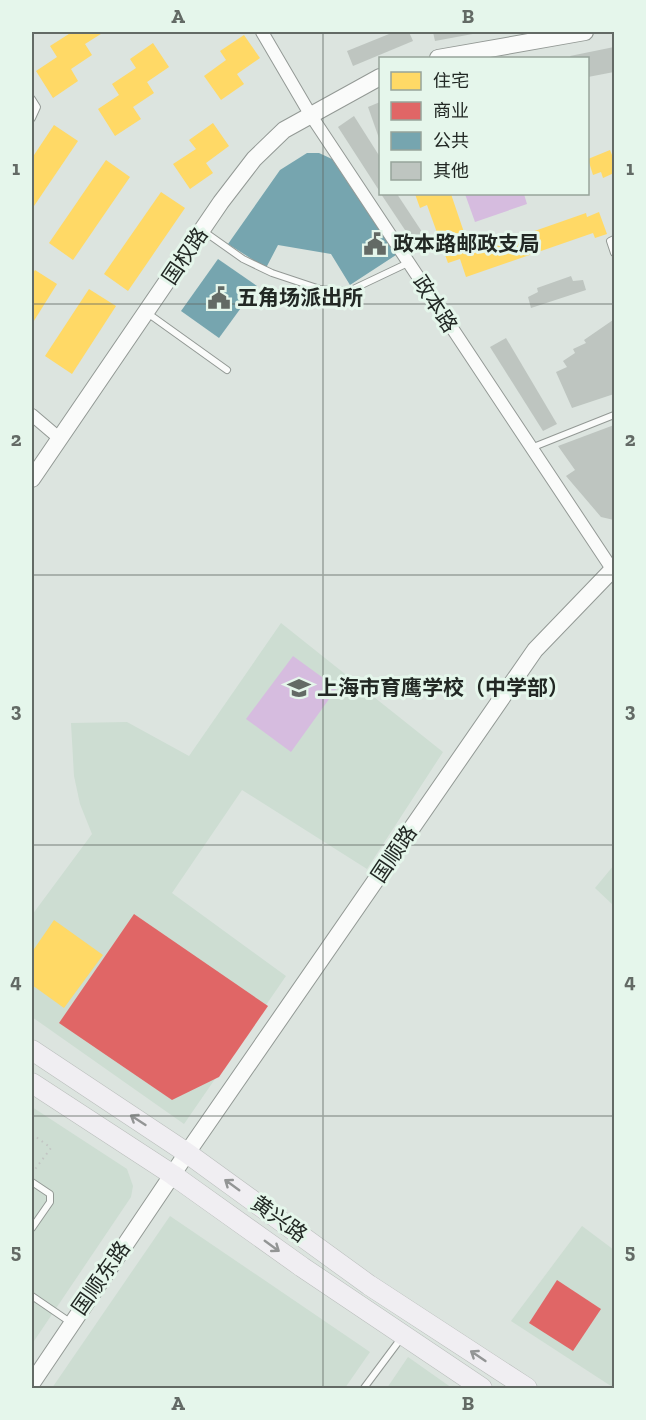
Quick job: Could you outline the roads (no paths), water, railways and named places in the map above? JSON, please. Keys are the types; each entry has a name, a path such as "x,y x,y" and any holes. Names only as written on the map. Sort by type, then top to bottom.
{"main road":[{"name":"黄兴路","path":"32,1050 187,1152 369,1285 527,1389"},
{"name":"黄兴路","path":"32,1083 173,1175 403,1337 482,1389"}],"street":[{"name":"政本路","path":"262,32 310,114 614,570"},
{"path":"444,57 585,32"},
{"name":"国权路","path":"32,479 202,230 254,159 284,130 379,78"},
{"path":"32,415 59,438"},
{"name":"国顺路","path":"173,1175 536,650 614,570"},
{"name":"国顺东路","path":"32,1383 71,1322 173,1175"}],"lane":[{"path":"32,99 37,107 32,118"},
{"path":"202,230 243,259 272,273 320,289 349,291 408,263"},
{"path":"615,239 610,241 615,253"},
{"path":"146,312 227,370"},
{"path":"531,448 615,415"},
{"path":"32,1182 51,1194 50,1202 32,1228"},
{"path":"32,1296 71,1322"},
{"path":"364,1389 403,1337"}],"place":[{"name":"政本路邮政支局","path":"375,244"},
{"name":"五角场派出所","path":"219,298"},
{"name":"上海市育鹰学校（中学部）","path":"299,688"}]}
